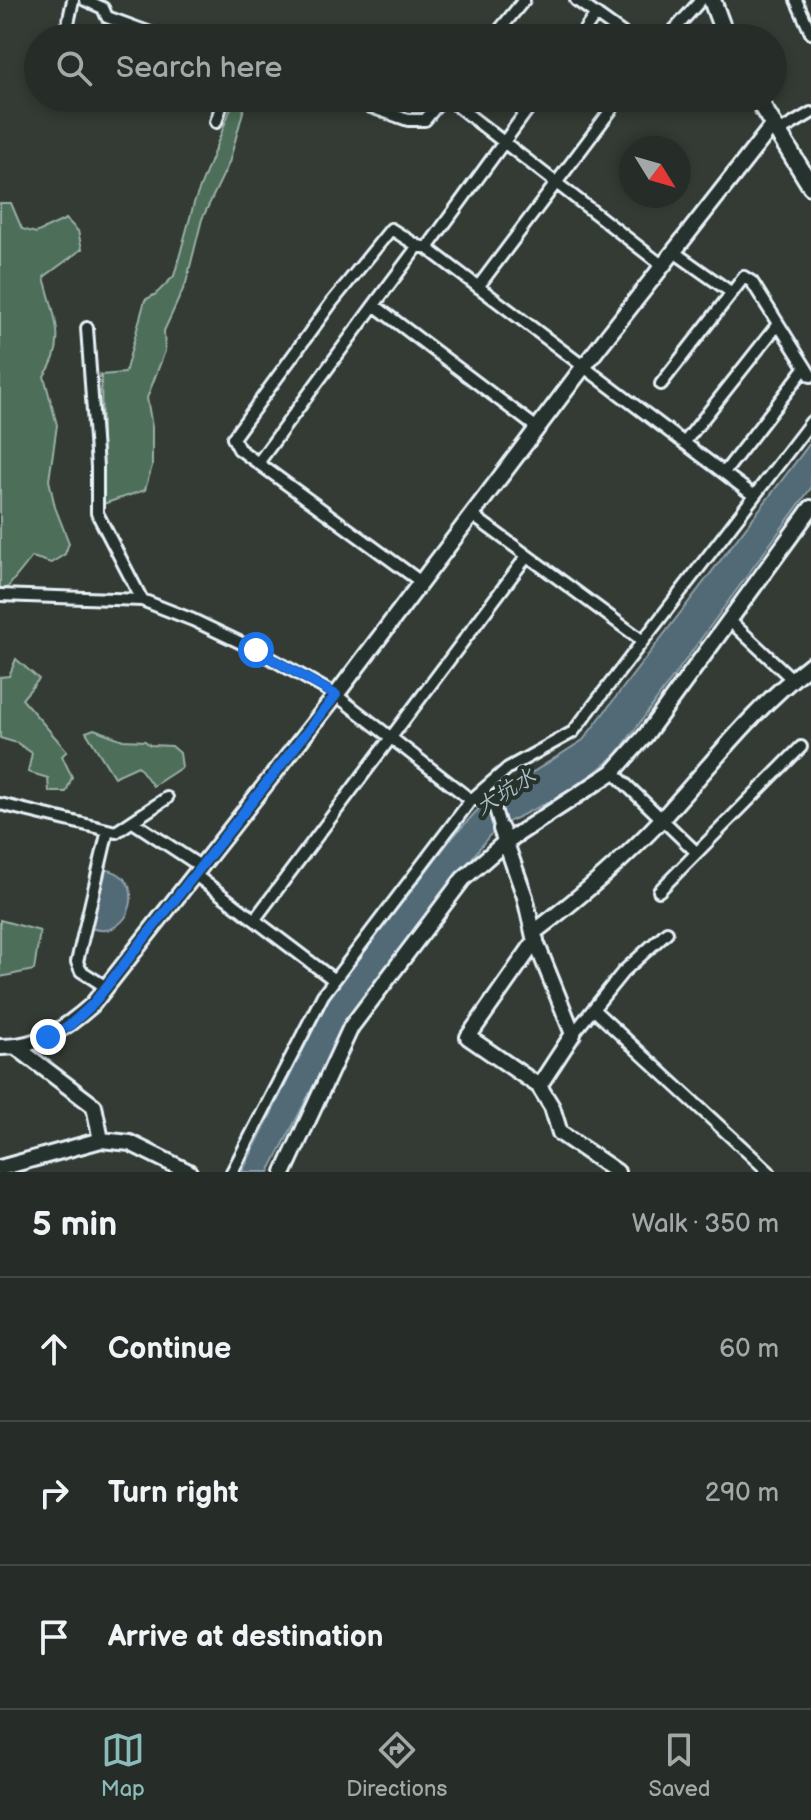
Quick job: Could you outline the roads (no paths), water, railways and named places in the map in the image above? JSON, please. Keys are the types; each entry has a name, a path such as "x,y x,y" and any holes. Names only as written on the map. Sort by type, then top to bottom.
{"main road":[{"path":"712,0 721,24"},
{"path":"765,112 811,186"}],"street":[{"path":"68,24 73,0"},
{"path":"85,0 103,8 107,17 126,24"},
{"path":"504,24 524,0"},
{"path":"576,0 610,24"},
{"path":"680,24 701,0"},
{"path":"796,0 811,33"},
{"path":"589,24 596,14"},
{"path":"216,122 219,112"},
{"path":"385,112 408,120 425,120 432,112"},
{"path":"464,112 663,266"},
{"path":"258,463 374,305 526,112"},
{"path":"478,287 610,112"},
{"path":"0,1047 16,1047 48,1037 69,1026 92,1005 336,695 674,252 775,129 811,113"},
{"path":"421,582 239,449 233,438 332,302 391,229 478,287 753,495"},
{"path":"674,252 732,293"},
{"path":"661,384 744,277 752,282 808,372 724,473"},
{"path":"374,305 537,428"},
{"path":"684,443 778,324"},
{"path":"87,328 97,467 97,513 142,600"},
{"path":"232,1172 323,995 471,800 508,768 573,732 811,422"},
{"path":"284,1172 351,1027 463,879 503,836 613,772 645,736 811,508"},
{"path":"472,515 643,641"},
{"path":"255,919 527,556"},
{"path":"0,595 142,600 256,650 336,695 471,800 492,799 525,897 534,937 573,1034"},
{"path":"729,620 792,679"},
{"path":"617,1172 560,1133 552,1107 539,1086 468,1037 534,937 618,863 761,707 811,664"},
{"path":"659,891 801,747"},
{"path":"613,772 696,852"},
{"path":"0,804 116,832 167,798"},
{"path":"133,822 334,980"},
{"path":"106,987 81,971 77,962 108,830"},
{"path":"539,1086 573,1034 623,972 667,932"},
{"path":"593,1009 769,1172"},
{"path":"16,1047 94,1106 101,1140"},
{"path":"0,1168 101,1140 130,1143 189,1172"}],"water":[{"path":"811,442 811,488 617,754 575,789 510,821 489,836 348,1019 269,1172 242,1172 329,998 451,839 483,804 489,805 501,799 516,783 583,740"},
{"path":"102,869 117,873 127,882 131,893 125,917 117,926 105,930 91,928"}],"water label":[{"name":"大坑水","path":"505,791"}]}
